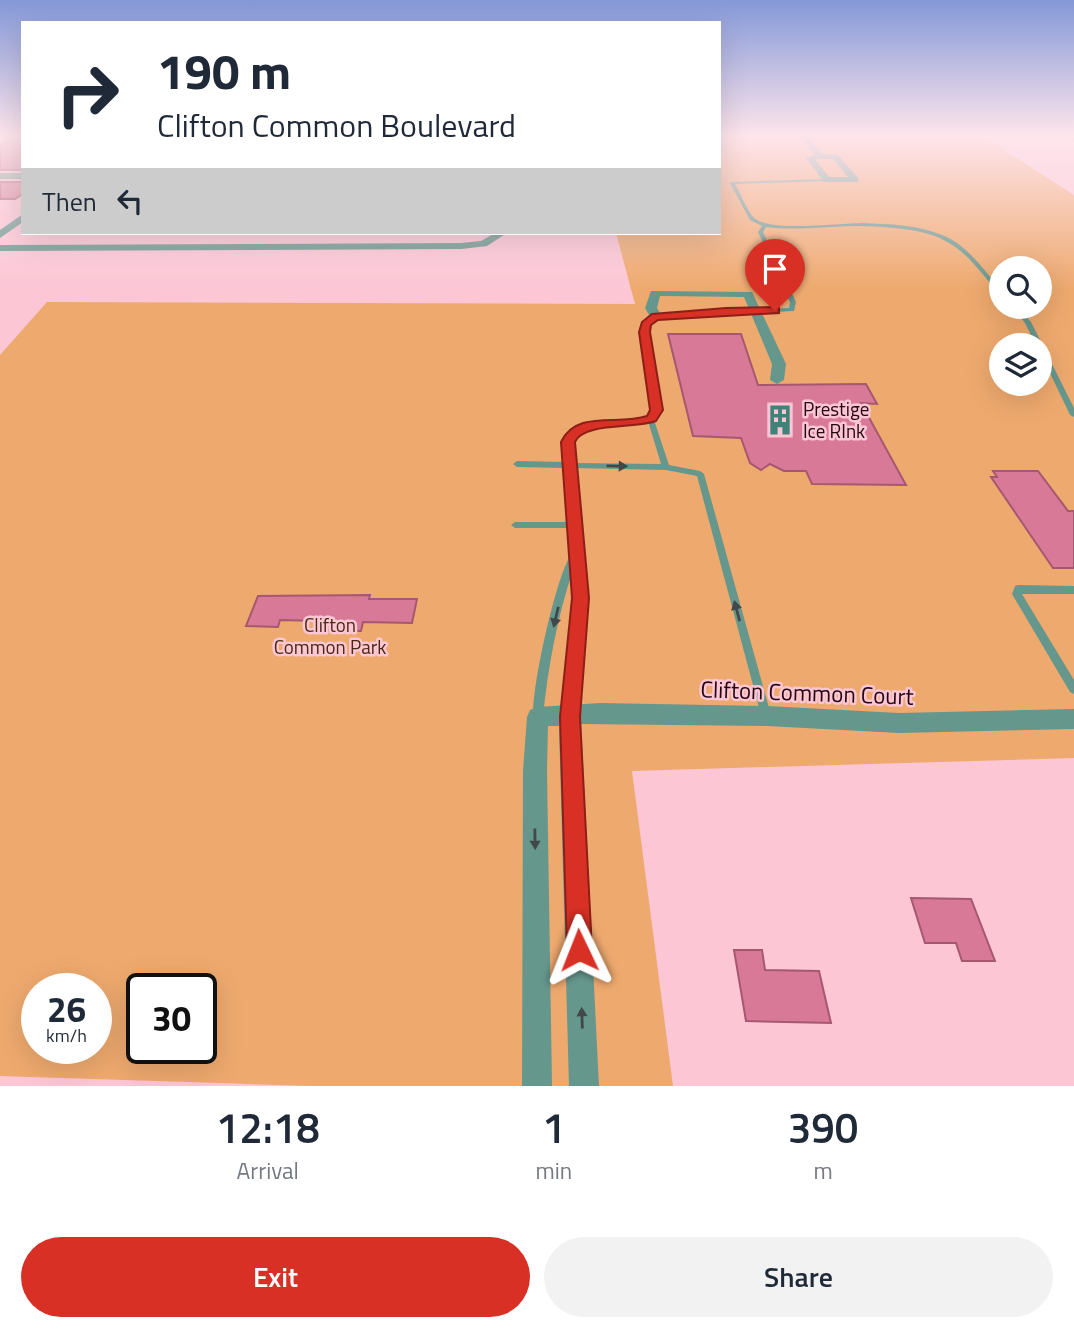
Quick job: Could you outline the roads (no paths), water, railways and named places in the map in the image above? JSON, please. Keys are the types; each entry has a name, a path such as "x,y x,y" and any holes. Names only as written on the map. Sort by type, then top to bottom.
{"street":[{"path":"0,236 21,220"},
{"path":"0,248 472,246 499,235"},
{"path":"656,317 651,308 655,293 748,294 779,363 777,380"},
{"name":"Clifton Common Court","path":"538,717 600,713 767,716 899,723 1074,719"},
{"path":"537,1086 534,771 538,717"},
{"path":"570,717 584,1086"}],"lane":[{"path":"735,188 752,219 765,225 785,228 839,224 883,226 943,236 968,255 989,279"},
{"path":"666,467 652,419 657,410 644,332 646,324 656,317 792,310 793,302 760,232 765,225"},
{"path":"1052,371 1074,415"},
{"path":"570,717 580,598 568,442 573,432 584,426 652,419"},
{"path":"517,464 666,467 700,474 767,716"},
{"path":"515,525 574,526"},
{"path":"538,717 541,684 562,590 575,552"},
{"path":"1074,590 1018,589 1017,594 1074,689"}],"place":[{"name":"Prestige Ice RInk","path":"780,420"}],"park label":[{"name":"Clifton Common Park","path":"330,636"}]}
